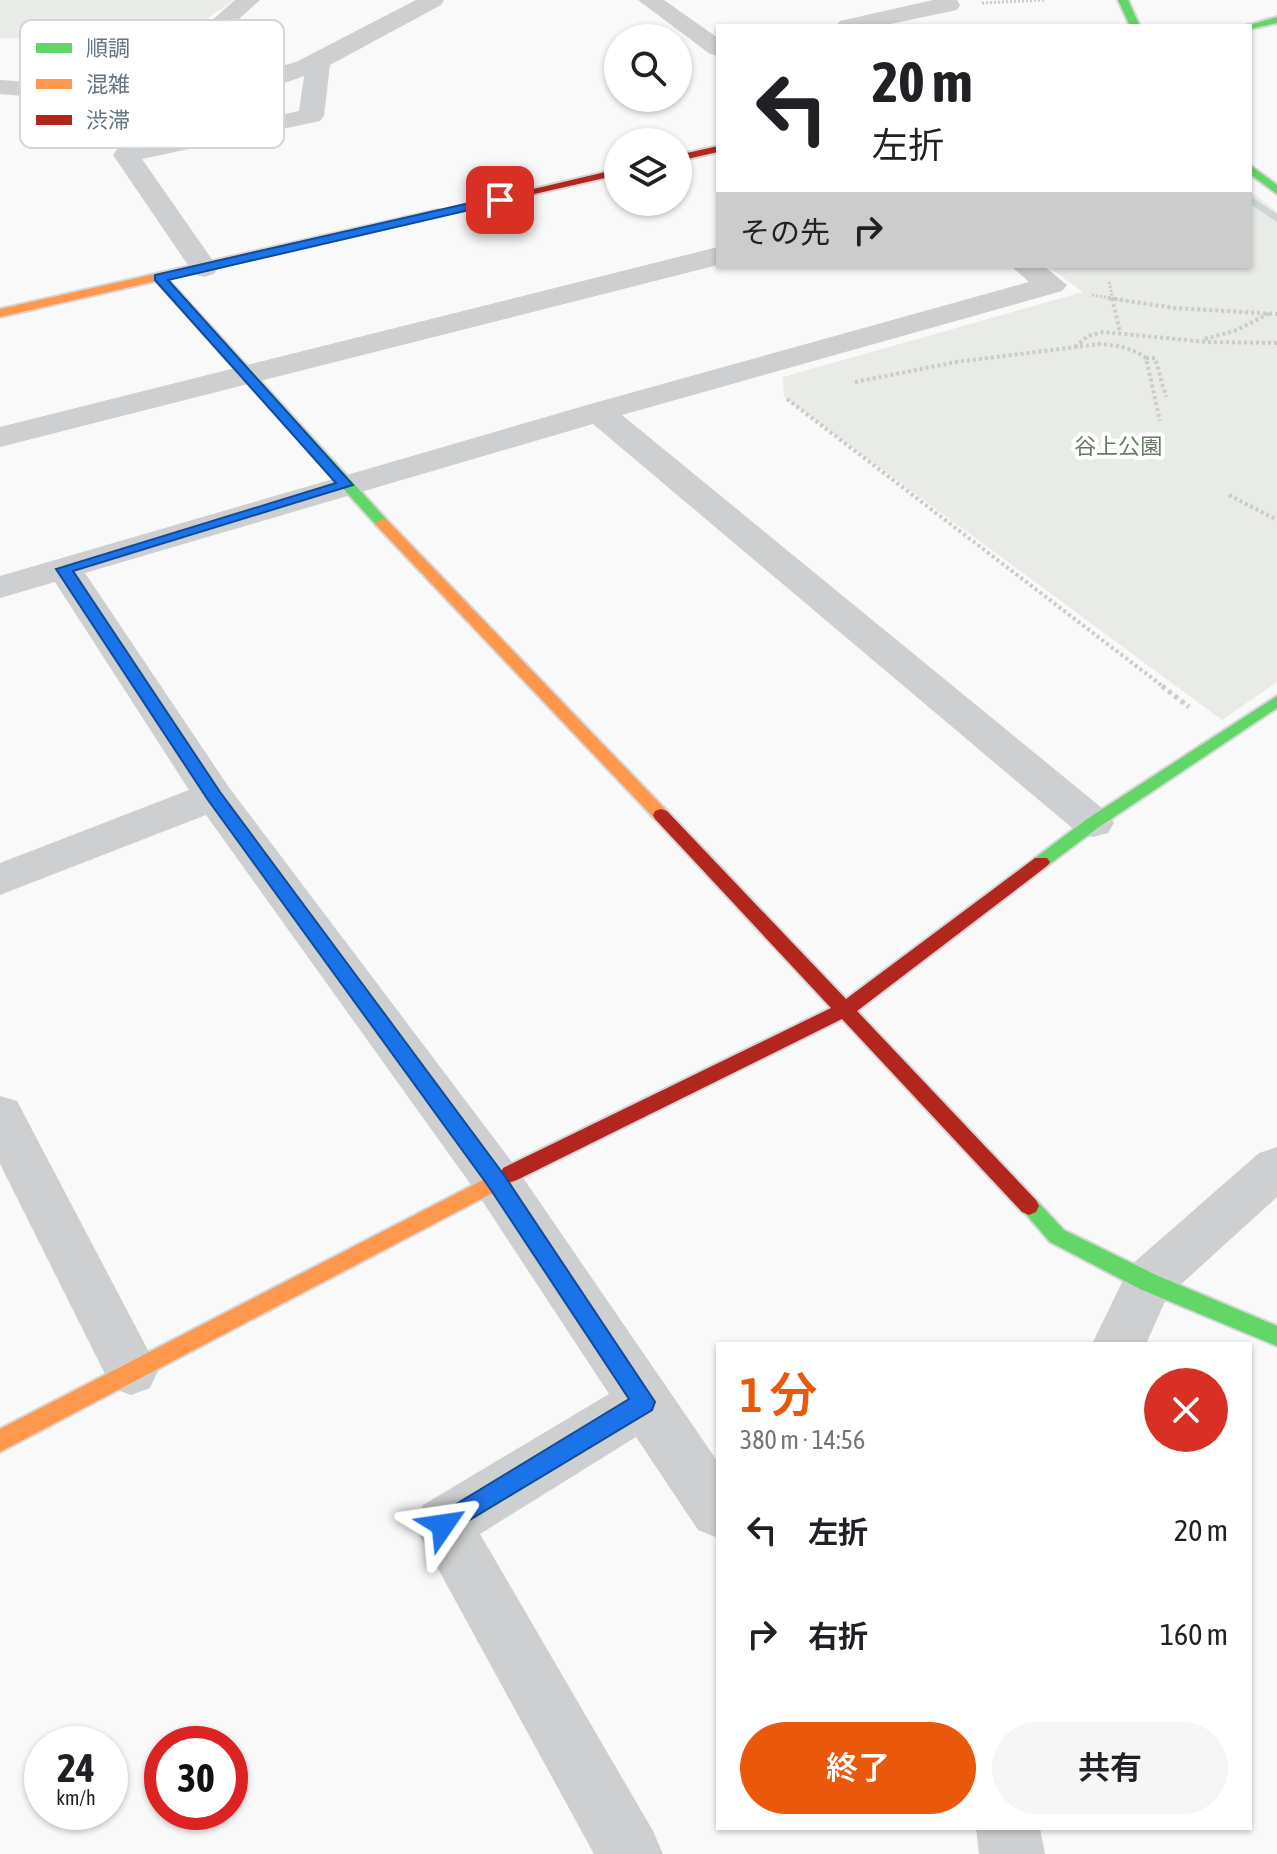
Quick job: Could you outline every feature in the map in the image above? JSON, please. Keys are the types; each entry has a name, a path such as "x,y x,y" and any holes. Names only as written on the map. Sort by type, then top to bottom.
{"street":[{"path":"225,20 249,0"},
{"path":"284,74 319,60 433,0"},
{"path":"649,0 716,48"},
{"path":"1123,0 1134,24"},
{"path":"857,24 947,3"},
{"path":"1252,26 1277,20"},
{"path":"284,122 311,116 319,60"},
{"path":"0,87 20,89"},
{"path":"159,148 126,155 204,268"},
{"path":"692,155 716,149"},
{"path":"1252,170 1277,191"},
{"path":"0,313 604,175"},
{"path":"0,437 716,257"},
{"path":"1028,268 1052,285"},
{"path":"160,278 244,376 346,485 846,1009 1057,1236 1148,1282 1277,1336"},
{"path":"0,587 598,412 1052,285"},
{"path":"598,412 1093,823"},
{"path":"64,569 214,796 497,1181 716,1508"},
{"path":"0,1441 497,1181 846,1009 1093,823 1277,701"},
{"path":"0,880 214,796"},
{"path":"0,1115 131,1371"},
{"path":"1120,1342 1148,1282 1277,1167"},
{"path":"630,1854 443,1525 644,1402"},
{"path":"1008,1830 1012,1854"}],"path":[{"path":"947,3 1044,0"},
{"path":"1109,282 1120,332"},
{"path":"1052,285 1115,300 1174,308 1277,314"},
{"path":"1200,341 1237,330 1271,312"},
{"path":"1075,347 1088,336 1120,332 1200,341 1277,343"},
{"path":"841,385 956,362 1115,345 1127,347 1146,358 1155,358 1166,397"},
{"path":"1146,358 1160,421"},
{"path":"798,394 784,397 1226,736"},
{"path":"1229,495 1277,520"}],"green space":[{"path":"0,0 234,0 204,20 20,20 20,39 0,38"},
{"name":"谷上公園","path":"1252,193 1277,212 1277,682 1222,720 784,397 783,377 1083,292 1050,268 1252,268"}],"waterway":[{"path":"1252,200 1277,219"}],"traffic: fast":[{"path":"1123,0 1134,24"},
{"path":"1252,26 1277,20"},
{"path":"1252,170 1277,191"},
{"path":"160,278 382,523"},
{"path":"1041,862 1093,823 1277,701"},
{"path":"1029,1206 1057,1236 1148,1282 1277,1336"}],"traffic: slow":[{"path":"0,313 438,213"},
{"path":"382,523 661,815"},
{"path":"0,1441 510,1174"}],"traffic: jam":[{"path":"692,155 716,149"},
{"path":"438,213 604,175"},
{"path":"661,815 1029,1206"},
{"path":"510,1174 846,1009 1041,862"}],"route":[{"path":"443,1525 644,1402 497,1181 214,796 64,569 346,485 244,376 160,278 500,200"}]}
